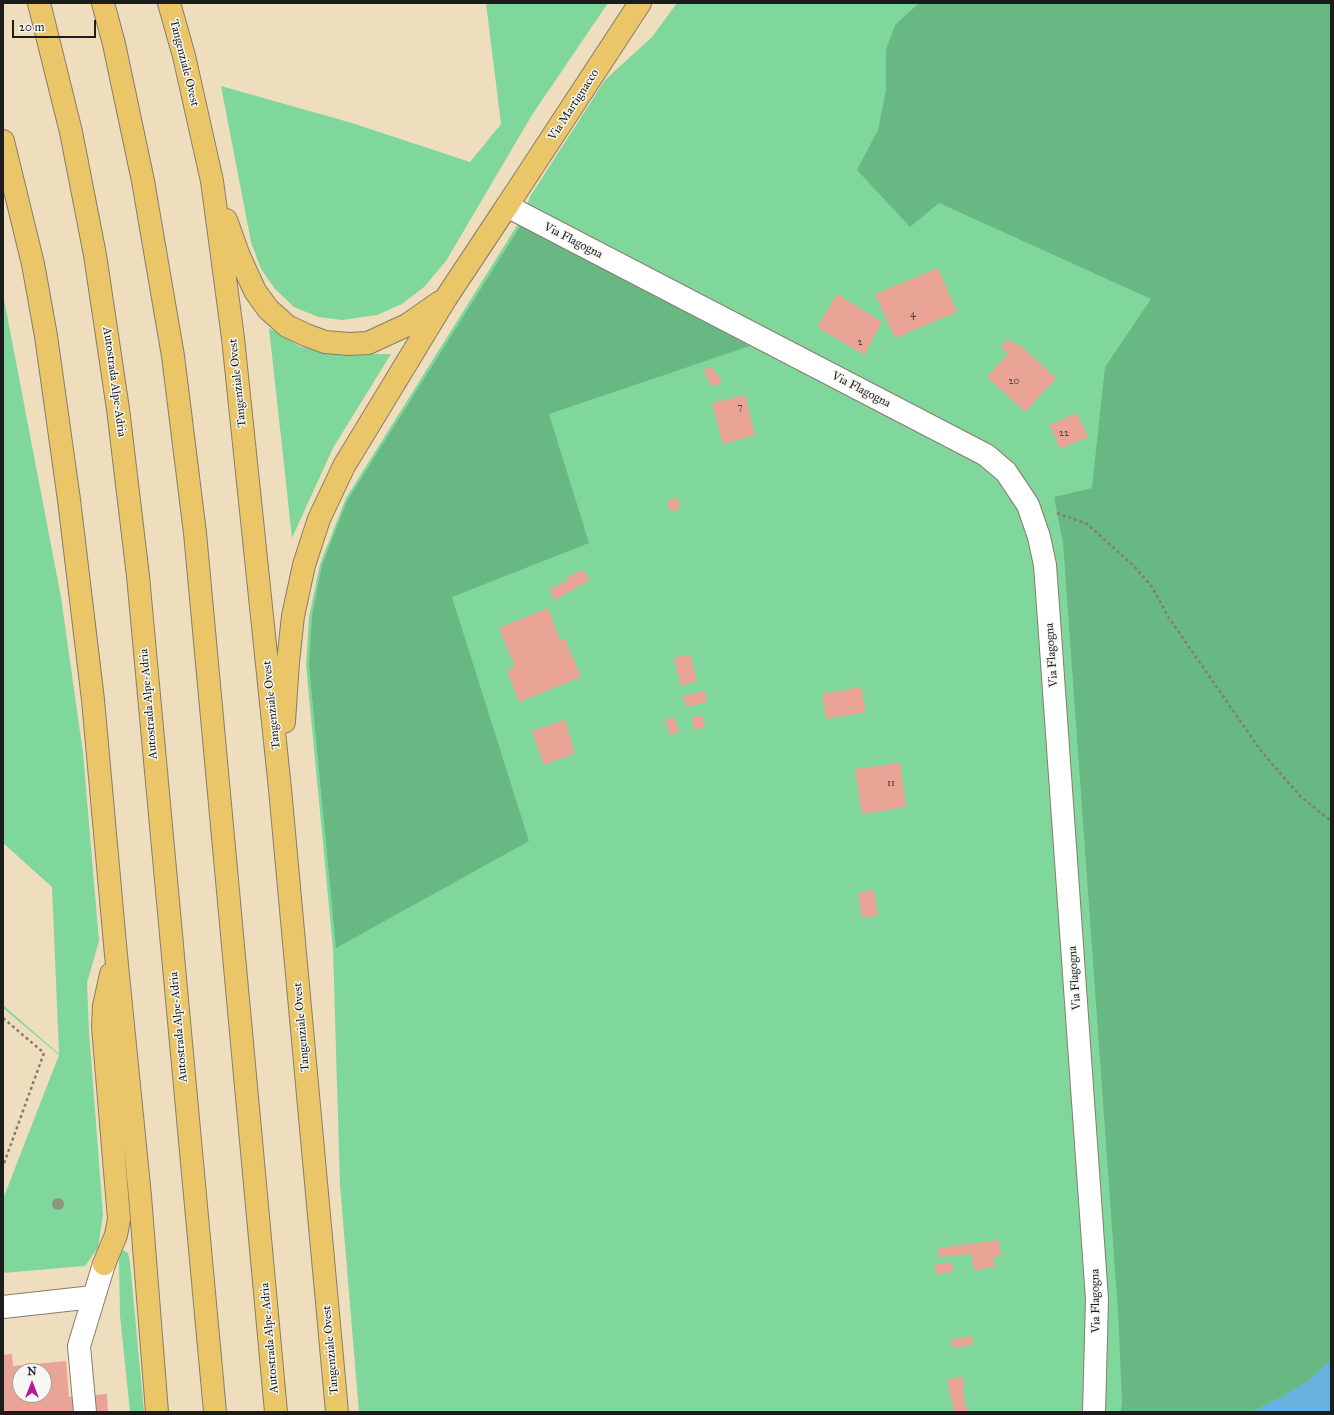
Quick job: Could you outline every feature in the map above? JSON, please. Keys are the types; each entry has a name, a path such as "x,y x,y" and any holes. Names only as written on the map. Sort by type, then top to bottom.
{"main road":[{"name":"Autostrada Alpe-Adria","path":"39,3 71,132 95,255 119,417 138,576 215,1412"},
{"name":"Autostrada Alpe-Adria","path":"103,3 114,44 143,181 173,356 195,541 276,1412"},
{"name":"Tangenziale Ovest","path":"169,3 184,56 212,181 233,338 280,789 337,1412"},
{"name":"Via Martignacco","path":"280,789 288,662 293,616 304,565 319,519 344,466 446,298 640,3"},
{"path":"3,141 33,264 46,336 69,500 92,692 140,1196 157,1412"},
{"path":"212,181 239,256 255,291 268,309 287,326 325,342 349,344 368,343 407,325 446,298"},
{"path":"3,183 33,264"},
{"path":"104,1264 116,1235 119,1219 103,1027 104,1006 116,955"}],"street":[{"name":"Via Flagogna","path":"507,206 986,455 1006,472 1028,505 1035,521 1042,551 1048,606 1097,1299 1094,1412"},
{"path":"86,1412 79,1346 104,1264"},
{"path":"3,1307 93,1297"}],"path":[{"path":"1028,505 1073,518 1087,524 1134,566 1152,587 1169,618 1261,751 1300,796 1331,821"},
{"path":"3,1018 44,1053 3,1166"}],"green space":[{"path":"486,3 608,3 532,115 446,261 424,287 402,304 377,315 342,320 318,317 294,307 275,289 261,269 251,242 221,86 352,123 470,162 501,124"},
{"path":"677,3 1331,3 1331,1412 359,1412 340,1185 333,949 306,665 309,617 320,564 346,498 518,224 531,195 605,80 652,37"},
{"path":"919,3 1331,3 1331,1360 1308,1381 1282,1397 1251,1412 1121,1412 1122,1401 1118,1312 1063,543 1054,497 1092,488 1105,367 1151,299 939,203 910,227 857,170 878,130 886,90 886,50 895,25"},
{"path":"521,225 750,346 549,414 589,543 452,597 529,841 336,948 309,665 312,616 322,565 347,501"},
{"path":"3,294 61,597 83,753 99,941 87,983 89,1031 103,1215 98,1248 85,1266 3,1273 3,1199 59,1055 3,1008 3,1005 59,1054 52,887 3,843"},
{"path":"269,328 301,347 343,354 391,354 333,448 292,538"},
{"path":"123,1250 128,1253 130,1262 144,1412 130,1412 120,1316 119,1263 120,1253"}],"water":[{"path":"1331,1360 1331,1412 1251,1412 1282,1397 1308,1381"}],"building":[{"path":"938,268 957,312 895,338 875,294"},
{"path":"837,294 882,322 864,355 817,327"},
{"path":"1008,339 1017,346 1018,343 1056,378 1025,412 987,377 1008,354 1001,347"},
{"path":"713,367 715,374 718,373 722,384 712,386 703,370"},
{"path":"745,395 755,435 723,444 712,403"},
{"path":"1077,413 1088,437 1060,449 1050,425"},
{"path":"677,497 681,508 671,512 667,501"},
{"path":"583,570 590,580 555,600 549,590 568,580 567,577"},
{"path":"548,608 560,640 565,639 581,677 519,702 507,671 515,667 499,628"},
{"path":"690,654 697,681 681,686 674,658"},
{"path":"861,687 866,712 826,719 822,694"},
{"path":"705,691 707,702 686,707 683,696"},
{"path":"702,715 705,727 695,730 691,718"},
{"path":"674,717 679,732 670,735 665,720"},
{"path":"565,720 575,753 544,765 532,731"},
{"path":"900,763 906,807 862,814 855,769"},
{"path":"874,890 878,915 862,918 858,893"},
{"path":"999,1240 1001,1255 993,1258 995,1267 974,1270 971,1254 939,1257 938,1248"},
{"path":"952,1262 953,1272 936,1274 935,1264"},
{"path":"972,1336 973,1345 953,1348 951,1340"},
{"path":"12,1354 12,1403 52,1403 52,1363 45,1363 66,1361 69,1397 107,1394 108,1412 3,1412 3,1355"},
{"path":"963,1377 963,1389 966,1409 968,1409 968,1412 954,1412 947,1379"}]}
